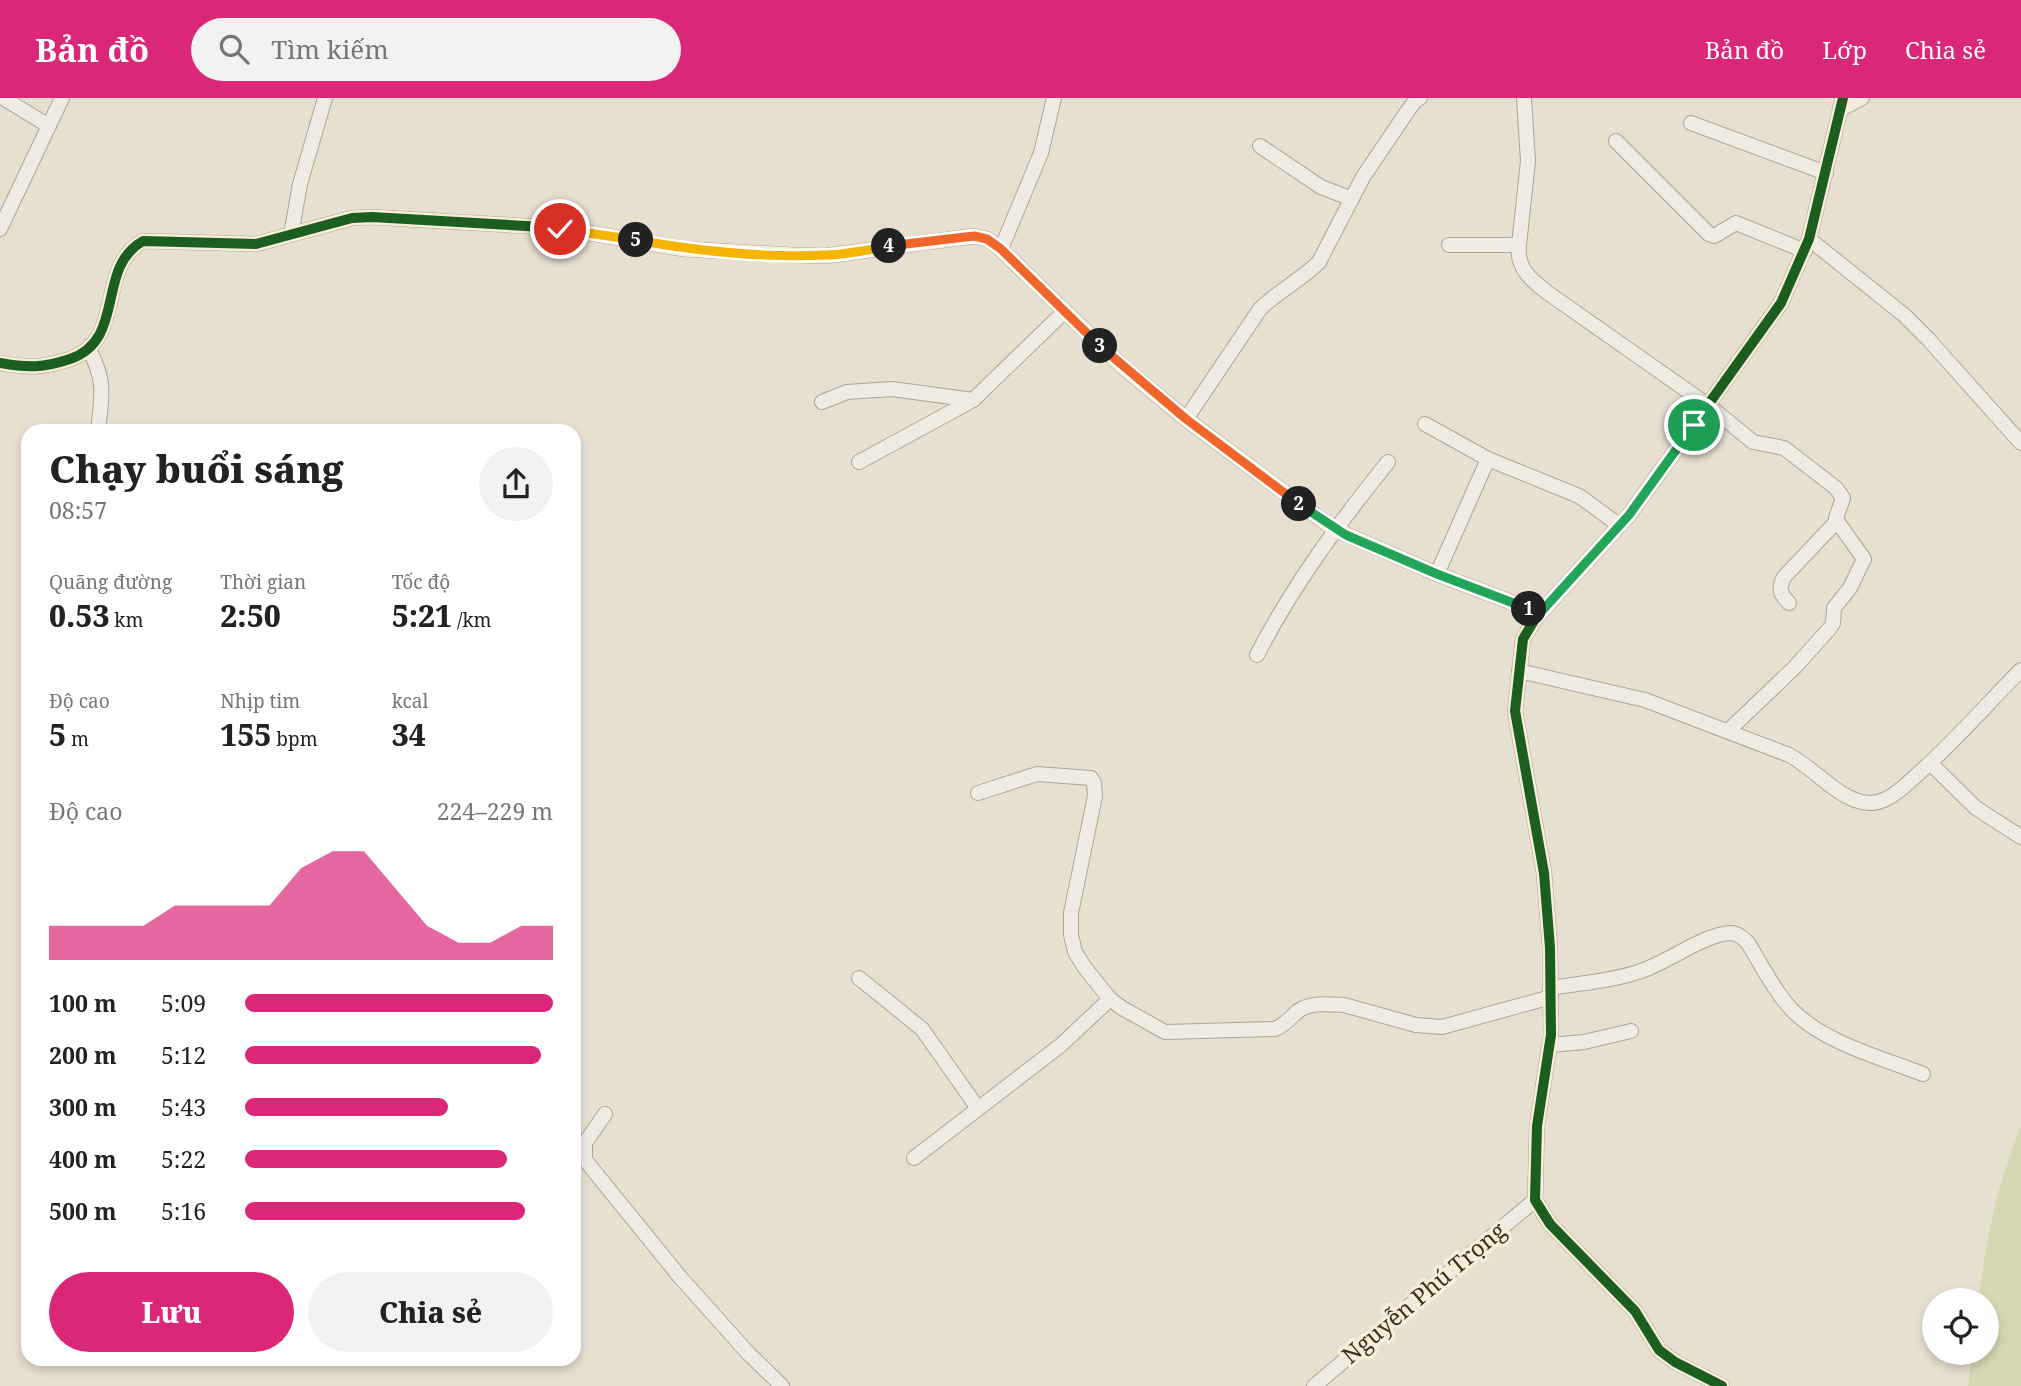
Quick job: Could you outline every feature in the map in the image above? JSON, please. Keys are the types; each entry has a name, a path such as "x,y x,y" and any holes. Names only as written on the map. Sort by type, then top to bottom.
{"street":[{"path":"4,98 49,126"},
{"path":"0,229 62,98"},
{"path":"291,235 300,184 325,98"},
{"path":"1001,249 1041,153 1054,98"},
{"path":"1524,98 1528,161 1519,244 1520,262 1525,273 1536,284 1709,405 1753,442 1784,449 1836,488 1843,498 1837,521 1864,559 1850,588 1833,608 1833,623 1801,661 1728,732"},
{"path":"1722,1386 1675,1362 1659,1350 1635,1311 1550,1224 1535,1199 1537,1126 1550,1045 1551,992 1544,873 1515,710 1519,671 1523,639 1540,613 1619,525 1781,303 1807,245 1842,104 1862,98"},
{"path":"1186,419 1260,309 1319,262 1363,177 1416,99"},
{"path":"1691,123 1826,173"},
{"path":"1616,141 1709,234 1719,234 1736,223 1807,245 1904,315 2021,443"},
{"path":"1260,146 1321,187 1352,199"},
{"path":"0,363 27,368 48,366 89,349 104,326 123,259 131,248 143,241 256,244 352,218 372,217 560,229 707,251 825,256 974,236 987,239 1001,249 1123,368 1186,419 1334,529 1437,574 1540,613"},
{"path":"1449,245 1519,244"},
{"path":"859,462 973,400 1064,312"},
{"path":"89,349 100,369 102,387 99,424"},
{"path":"822,402 847,392 892,389 973,400"},
{"path":"1425,424 1488,459 1569,491 1619,525"},
{"path":"1437,574 1488,459"},
{"path":"1257,655 1279,611 1334,529 1388,462"},
{"path":"1789,603 1781,594 1780,586 1784,577 1837,521"},
{"path":"1519,671 1645,700 1800,761 1844,794 1869,804 1884,801 1896,794 2021,670"},
{"path":"1930,763 1976,808 2021,837"},
{"path":"978,793 1037,774 1091,778 1095,796 1071,913 1071,935 1075,952 1110,999 1165,1032 1275,1029 1299,1010 1308,1006 1331,1004 1416,1025 1443,1027 1551,992 1638,973 1705,940 1730,933 1741,936 1748,943 1783,999 1813,1027 1832,1038 1923,1074"},
{"path":"859,978 922,1029 977,1107"},
{"path":"914,1158 1061,1045 1110,999"},
{"path":"1550,1045 1584,1042 1631,1031"},
{"path":"605,1114 585,1143 585,1160 680,1277 747,1352 782,1386"},
{"name":"Nguyễn Phú Trọng","path":"1314,1386 1535,1199"}],"green space":[{"path":"2021,1127 2021,1386 1968,1386 1971,1365 1999,1365 1999,1288 1981,1288 1999,1190"}],"cycle path":[{"path":"1722,1386 1675,1362 1659,1350 1635,1311 1550,1224 1535,1200 1537,1126 1551,1035 1550,948 1544,873 1515,711 1523,639 1535,619 1629,515 1781,303 1809,239 1843,98"},
{"path":"0,363 43,366 70,359 88,349 99,336 119,268 128,253 143,241 256,244 352,218 372,217 560,228 684,249 793,255 825,256 974,236 987,239 997,246 1123,367 1186,419 1334,529 1437,574 1540,613"}],"route":[{"path":"560,229 684,249 825,256 912,242 974,236 987,239 998,246 1123,368 1186,419 1334,529 1437,574 1540,613 1629,515 1694,425"}]}
